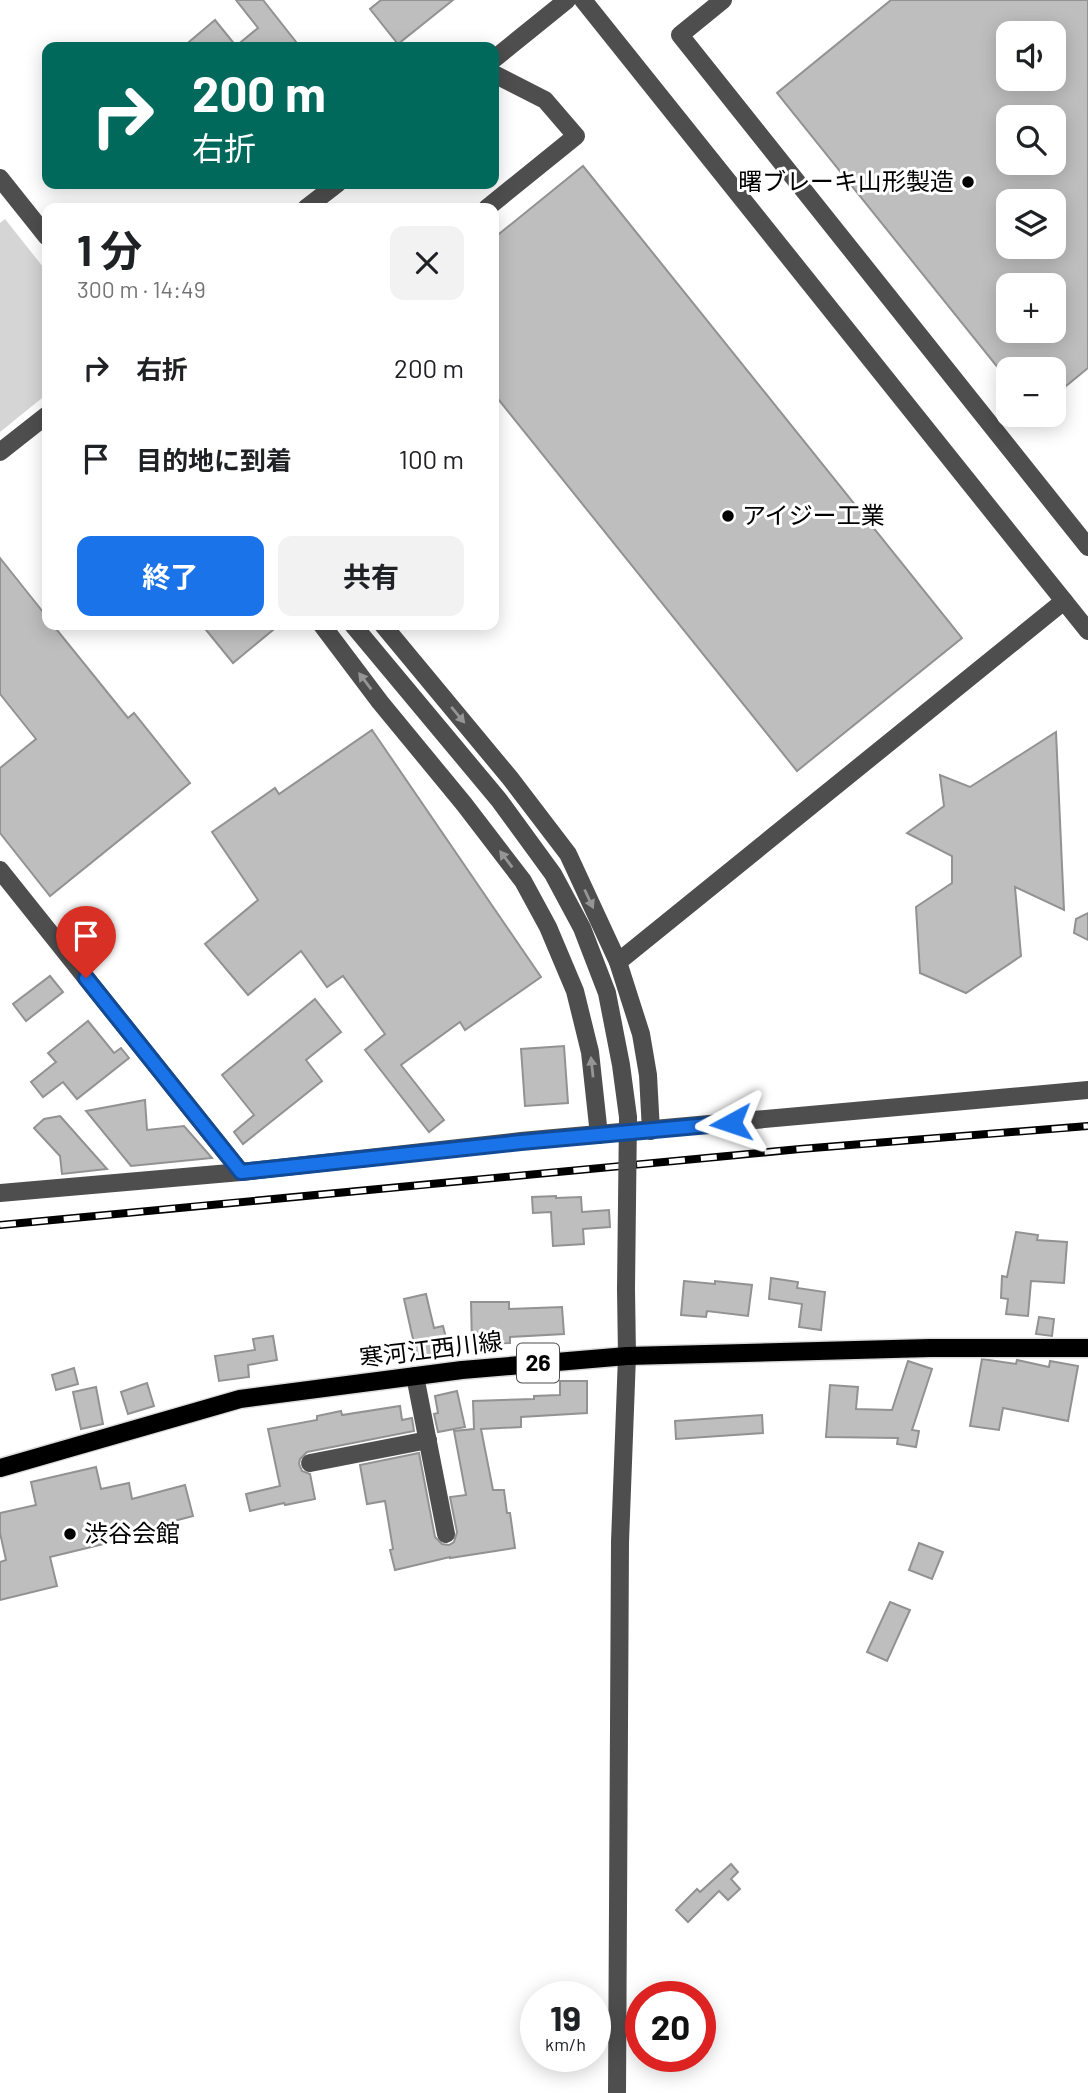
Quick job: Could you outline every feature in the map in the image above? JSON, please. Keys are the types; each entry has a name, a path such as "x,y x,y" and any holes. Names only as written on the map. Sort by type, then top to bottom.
{"main road":[{"name":"寒河江西川線","path":"0,1468 240,1399 462,1370 627,1356 930,1348 1088,1348"}],"street":[{"path":"499,55 568,0"},
{"path":"583,0 1088,631"},
{"path":"723,0 680,34 1088,547"},
{"path":"493,203 576,136 545,100 499,77"},
{"path":"0,178 42,231"},
{"path":"312,203 331,189"},
{"path":"0,452 42,419"},
{"path":"618,962 1064,601"},
{"path":"327,630 380,702 523,881 548,927 575,991 590,1052 599,1135"},
{"path":"357,630 499,800 553,873 582,928 607,993 626,1104 627,1356 620,1542 617,2093"},
{"path":"387,630 510,778 568,854 618,962 640,1034 648,1076 651,1130"},
{"path":"0,870 241,1172"},
{"path":"0,1193 1088,1090"},
{"path":"415,1376 446,1534"},
{"path":"310,1463 428,1440"}],"shaded area":[{"path":"5,219 42,266 42,398 0,432 0,223"}],"building":[{"path":"236,0 263,0 296,42 241,42 258,28"},
{"path":"381,0 453,0 400,42 396,42 370,9"},
{"name":"曙ブレーキ山形製造","path":"891,0 1088,0 1088,368 1066,386 1066,357 996,357 996,365 777,93"},
{"path":"215,20 233,42 189,42"},
{"name":"アイジー工業","path":"583,166 962,638 797,771 499,400 499,234"},
{"path":"0,558 42,611 42,630 57,630 128,718 134,713 190,783 50,896 0,833 0,768 36,739 0,694"},
{"path":"206,630 273,630 233,663"},
{"path":"372,730 541,977 465,1030 460,1022 401,1065 444,1120 429,1132 365,1050 385,1034 343,976 327,987 301,951 248,995 205,944 258,900 212,832 275,788 279,794"},
{"path":"1056,732 1064,910 1015,887 1021,956 966,993 920,973 916,907 952,883 952,856 907,833 944,806 940,775 970,787"},
{"path":"1088,913 1088,940 1074,933 1076,919"},
{"path":"50,976 63,992 26,1021 13,1004"},
{"path":"315,999 341,1032 306,1060 322,1081 243,1144 234,1132 254,1115 222,1075"},
{"path":"88,1021 114,1053 121,1048 129,1058 77,1099 63,1082 43,1097 31,1082 56,1062 48,1053"},
{"path":"564,1046 568,1103 525,1106 521,1049"},
{"path":"145,1100 147,1130 184,1126 212,1158 131,1166 86,1111"},
{"path":"60,1116 107,1169 62,1174 60,1156 34,1128 44,1119"},
{"path":"532,1197 581,1197 582,1212 609,1210 610,1227 583,1229 584,1244 553,1246 551,1212 533,1213"},
{"path":"1016,1232 1038,1235 1037,1240 1067,1242 1064,1283 1031,1281 1028,1316 1006,1314 1008,1299 1001,1298 1002,1276 1007,1277"},
{"path":"771,1278 798,1282 797,1288 825,1292 821,1330 799,1327 802,1304 769,1299"},
{"path":"684,1281 752,1285 748,1316 707,1311 706,1317 681,1315"},
{"path":"426,1294 434,1328 443,1326 449,1350 417,1357 404,1299"},
{"path":"471,1302 509,1302 509,1309 562,1307 564,1334 510,1337 510,1343 472,1344"},
{"path":"1039,1317 1054,1319 1052,1336 1036,1334"},
{"path":"273,1336 277,1360 248,1365 249,1377 219,1381 215,1356 255,1350 253,1339"},
{"path":"982,1359 1016,1364 1017,1360 1049,1367 1050,1361 1078,1366 1068,1421 1003,1408 999,1430 970,1426"},
{"path":"908,1361 932,1369 912,1430 919,1431 916,1447 897,1444 898,1438 826,1437 830,1385 858,1387 856,1409 892,1410"},
{"path":"74,1368 78,1384 56,1390 52,1375"},
{"path":"560,1381 587,1381 587,1413 521,1417 521,1427 481,1429 493,1490 504,1490 515,1548 450,1557 395,1570 385,1501 367,1504 360,1465 419,1453 435,1537 442,1544 449,1545 454,1542 457,1532 450,1497 466,1495 454,1431 474,1429 473,1401 534,1399 534,1396 560,1395"},
{"path":"147,1383 154,1406 128,1414 121,1392"},
{"path":"96,1387 103,1424 81,1429 73,1392"},
{"path":"457,1391 465,1427 438,1432 434,1414 438,1413 435,1396"},
{"path":"400,1406 402,1420 412,1418 414,1431 307,1452 299,1464 302,1471 310,1474 315,1499 250,1511 246,1494 280,1486 268,1429 317,1420 317,1416 341,1411 342,1415"},
{"path":"762,1415 763,1433 676,1439 675,1421"},
{"name":"渋谷会館","path":"96,1467 101,1489 129,1483 132,1499 185,1485 193,1516 140,1530 141,1535 50,1557 57,1586 0,1600 0,1562 6,1560 0,1533 0,1513 36,1505 31,1482"},
{"path":"919,1543 943,1552 932,1579 909,1570"},
{"path":"890,1602 910,1610 887,1661 867,1652"},
{"path":"731,1864 738,1872 731,1879 740,1889 728,1900 719,1891 688,1922 676,1910 697,1889 700,1892"}],"railway":[{"path":"0,1225 800,1149 1088,1126"}],"place":[{"name":"曙ブレーキ山形製造","path":"968,182"},
{"name":"アイジー工業","path":"728,516"},
{"name":"渋谷会館","path":"70,1534"}],"route":[{"path":"86,978 241,1172 731,1123"}]}
